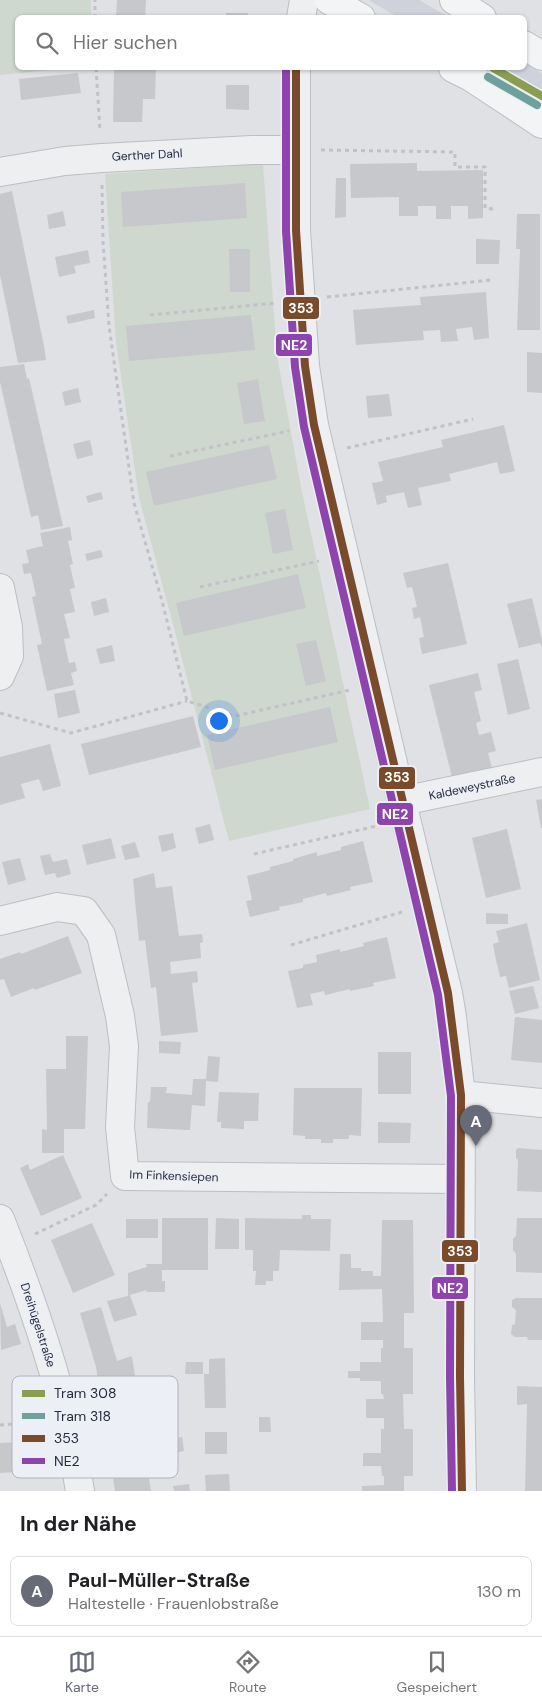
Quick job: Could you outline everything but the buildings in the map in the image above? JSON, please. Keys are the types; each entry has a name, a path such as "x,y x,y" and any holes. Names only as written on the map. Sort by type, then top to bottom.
{"main road":[{"path":"329,0 356,15"},
{"path":"454,0 477,15"},
{"path":"527,46 542,56"},
{"path":"457,70 471,77 542,124"}],"street":[{"path":"302,15 304,0"},
{"path":"296,70 296,230 305,366 314,425 448,993 452,1017 460,1095 462,1491"},
{"name":"Gerther Dahl","path":"0,172 65,161 102,158 252,150 296,150"},
{"path":"0,588 8,627 9,656 0,676"},
{"name":"Kaldeweystraße","path":"404,810 542,772"},
{"name":"Im Finkensiepen","path":"0,921 57,907 84,911 101,935 120,1016 124,1046 120,1127 125,1176 461,1179"},
{"path":"460,1095 542,1103"},
{"name":"Dreihügelstraße","path":"0,1219 7,1258 44,1336 55,1376"},
{"name":"Dreihügelstraße","path":"77,1478 80,1491"}],"path":[{"path":"95,0 95,15"},
{"path":"96,70 102,158 103,241 109,326 134,503 162,601 187,701"},
{"path":"296,150 455,152 456,167 485,166 485,208 493,209"},
{"path":"150,315 491,280"},
{"path":"320,454 473,419"},
{"path":"170,456 314,425"},
{"path":"200,587 344,556"},
{"path":"0,713 71,732 187,701 235,716 375,685"},
{"path":"254,854 404,810"},
{"path":"291,945 427,905"},
{"path":"7,1258 24,1239 96,1205 125,1176"}],"shaded area":[{"path":"0,0 91,0 91,15 15,15 15,70 51,70 0,75"},
{"path":"419,0 445,15 394,15 370,1"},
{"path":"527,64 542,74 542,102 488,70 527,70"},
{"path":"263,164 277,356 301,487 370,809 229,841 139,498 116,342 105,174"}],"tram line":[{"name":"308","path":"496,70 542,96"},
{"name":"318","path":"488,77 537,105"}],"transit line":[{"name":"NE2","path":"286,70 286,231 295,367 304,427 438,995 451,1096 450,1377 452,1491"},
{"name":"353","path":"296,70 296,230 305,366 314,425 448,993 461,1095 460,1377 462,1491"}],"place":[{"name":"Paul-Müller-Straße","path":"476,1146"}]}
